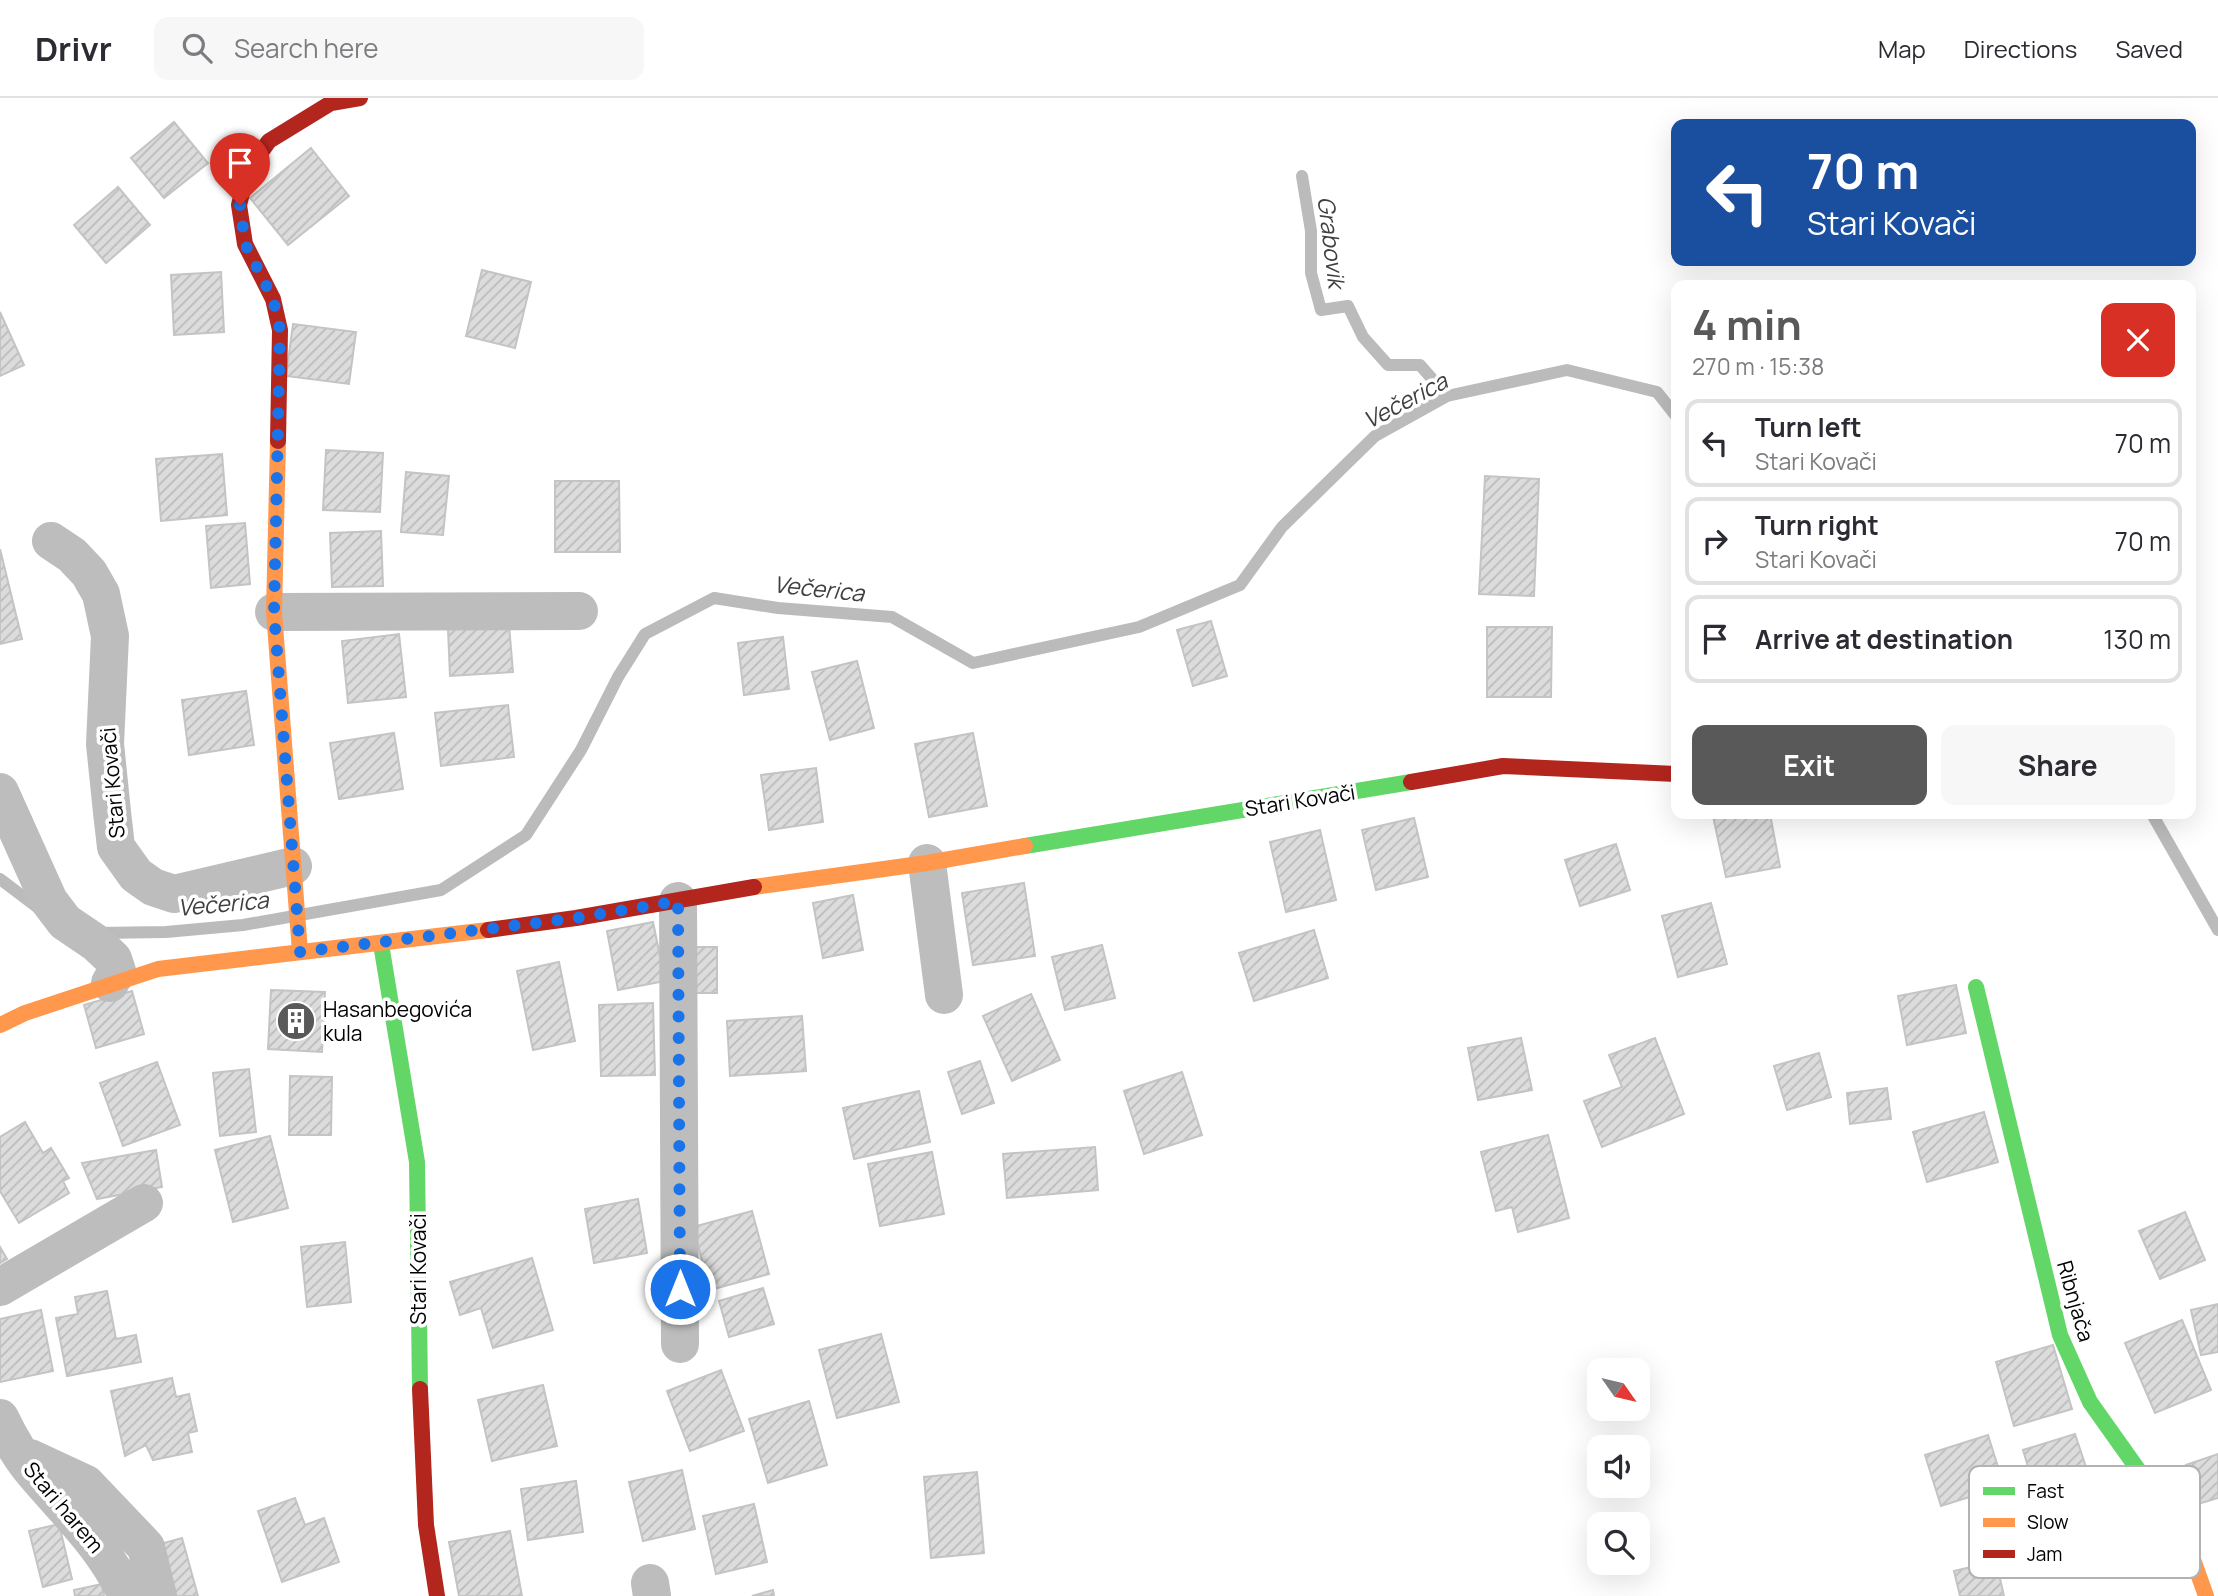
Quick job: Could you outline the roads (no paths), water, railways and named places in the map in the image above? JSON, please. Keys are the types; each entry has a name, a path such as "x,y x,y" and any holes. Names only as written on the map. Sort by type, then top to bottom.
{"street":[{"path":"300,947 274,612 280,330 273,299 245,244 240,205 248,170 269,141 331,103 360,98"},
{"name":"Stari Kovači","path":"51,541 72,555 89,573 101,594 110,636 106,744 111,812 116,847 136,875 153,887 174,894 294,878"},
{"path":"274,612 579,611"},
{"name":"Stari Kovači","path":"0,1025 25,1013 158,969 300,947 381,944 576,918 769,884 927,863 1503,766 1671,774"},
{"path":"0,792 49,901 65,922 96,943 113,959 117,971 110,984"},
{"path":"927,863 944,995"},
{"path":"678,901 680,1344"},
{"name":"Stari Kovači","path":"381,944 417,1162 418,1351 425,1512 437,1596"},
{"name":"Ribnjača","path":"1976,988 2060,1335 2090,1402 2135,1466"},
{"path":"0,1287 144,1203"},
{"name":"Stari harem","path":"0,1418 33,1472 86,1529 116,1571 127,1596"},
{"name":"Stari harem","path":"21,1454 86,1484 146,1547 158,1596"},
{"name":"Ribnjača","path":"2200,1578 2206,1596"}],"waterway":[{"name":"Grabovik","path":"1302,176 1311,231 1311,273 1321,310 1348,306 1363,337 1388,365 1420,365 1447,396"},
{"name":"Večerica","path":"97,933 166,932 243,925 441,890 526,835 581,750 618,677 645,634 714,598 778,608 892,617 973,663 1139,627 1240,585 1282,527 1375,436 1447,396 1567,370 1657,392 1671,410"},
{"name":"Večerica","path":"2155,819 2218,930"},
{"name":"Večerica","path":"0,879 41,910"}],"place":[{"name":"Hasanbegovića kula","path":"296,1021"}]}
